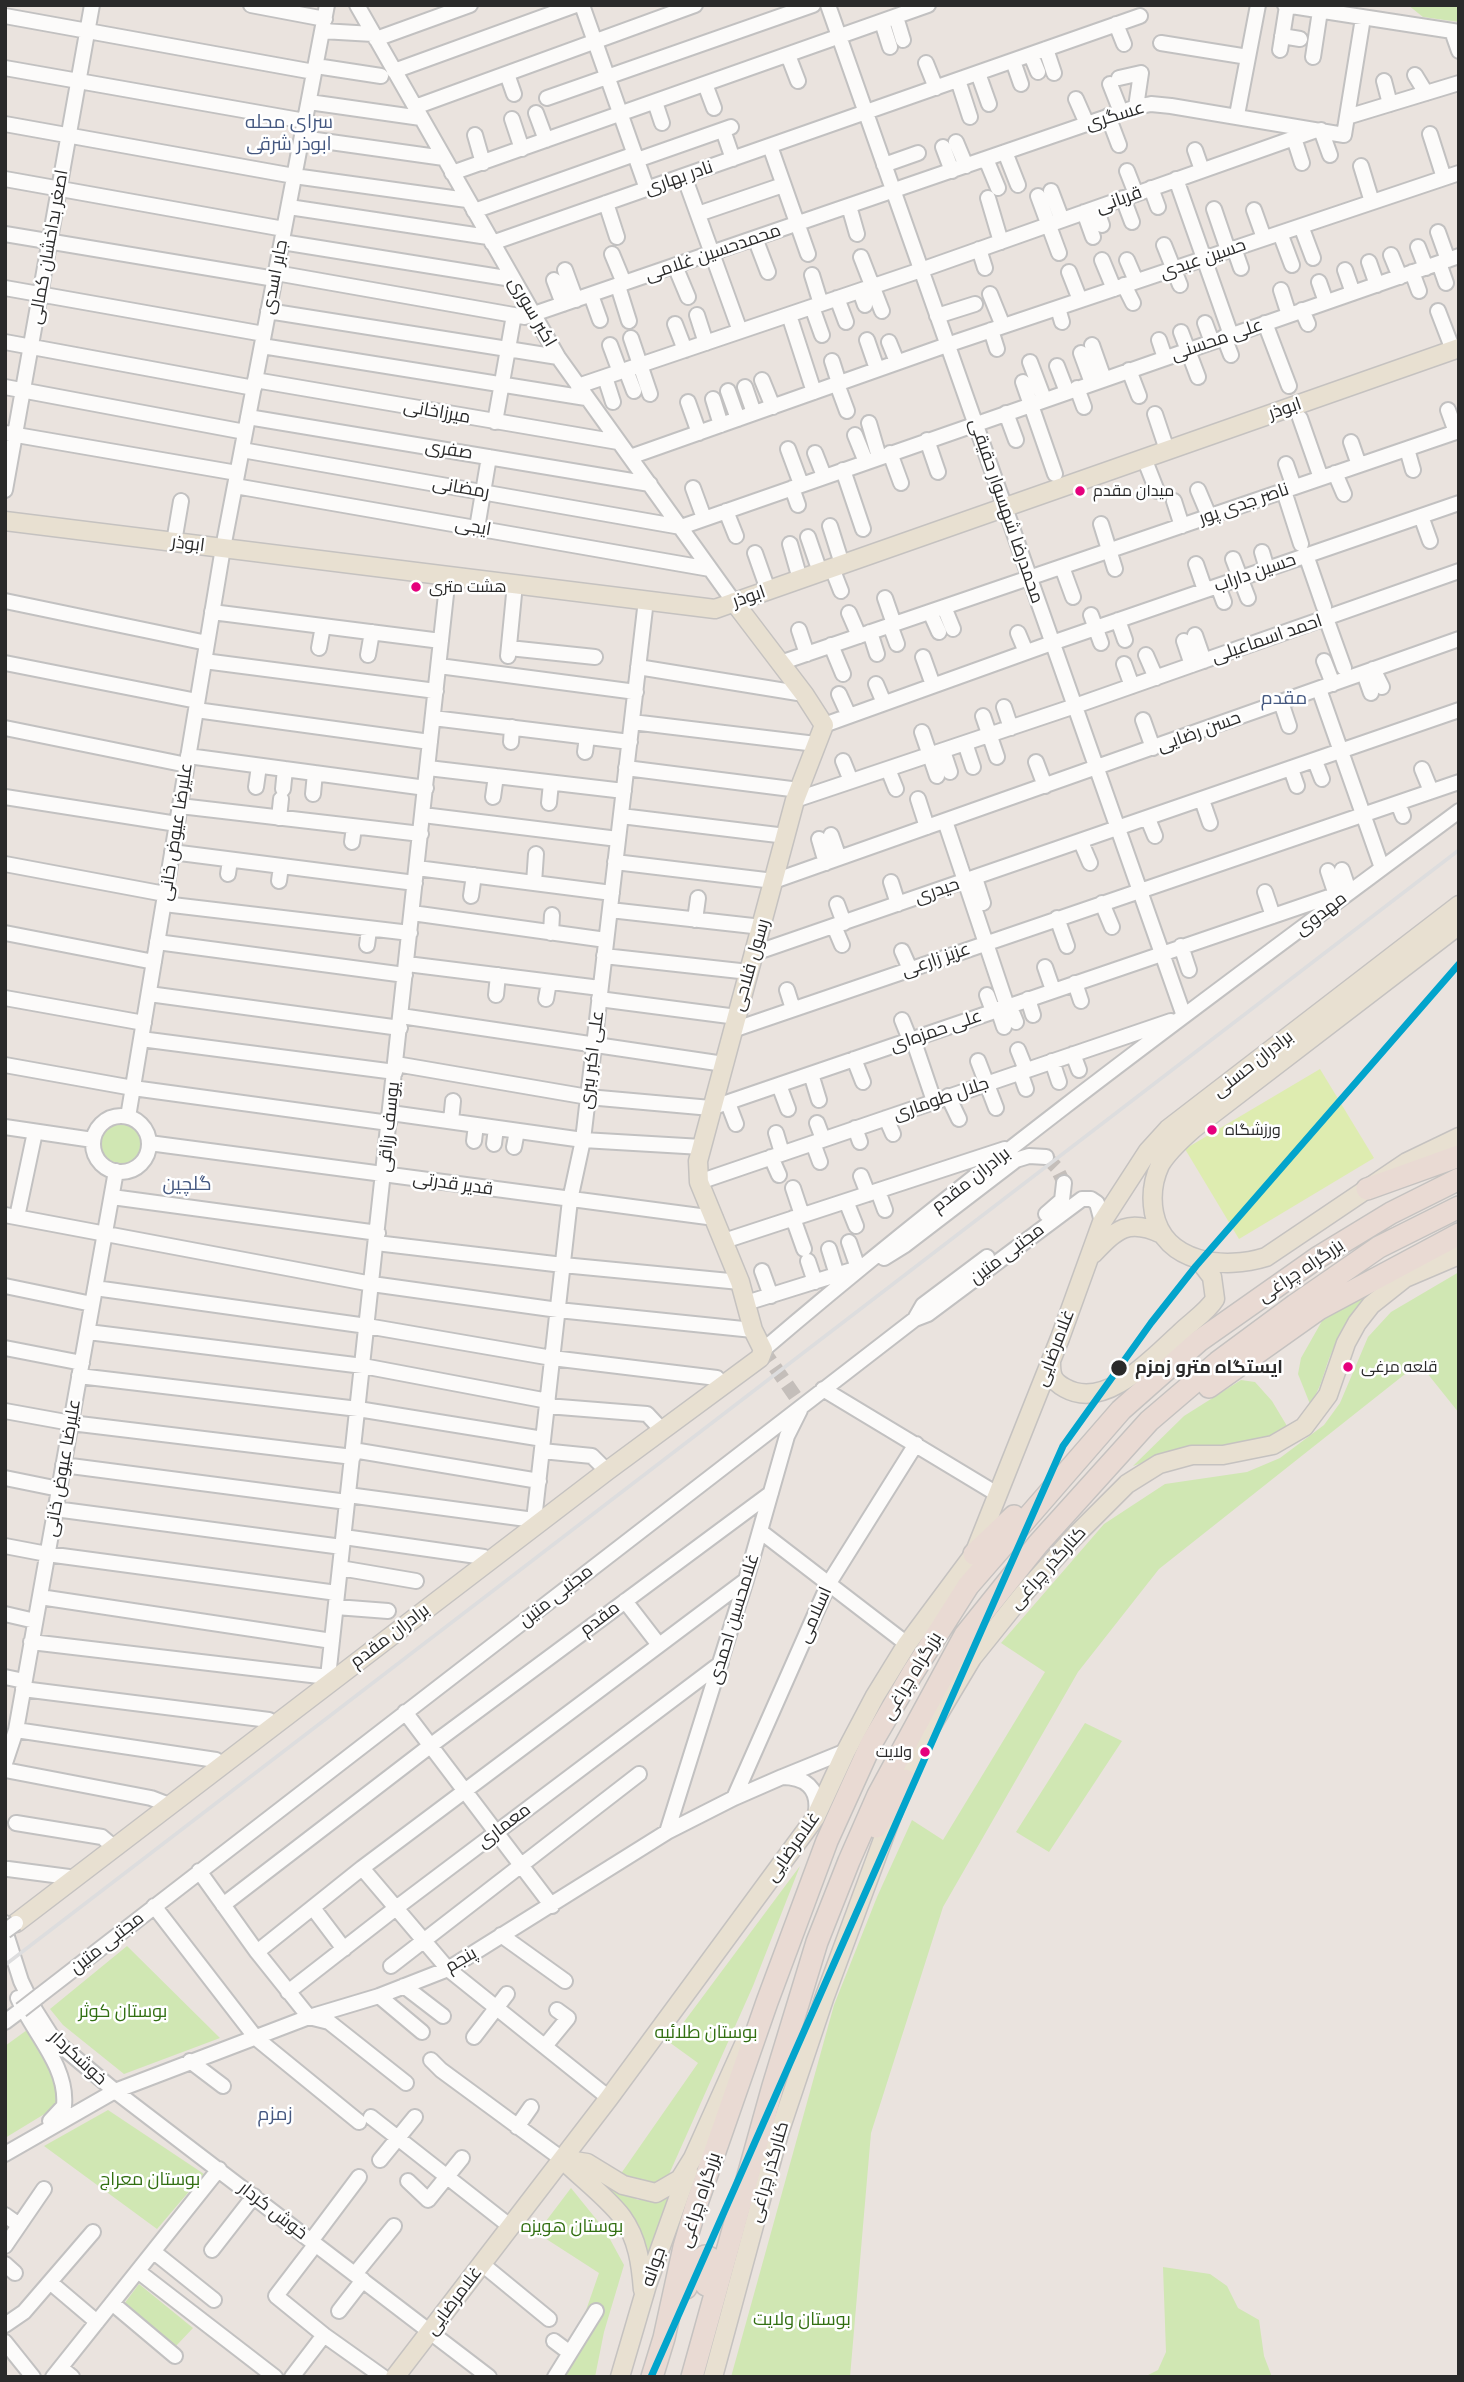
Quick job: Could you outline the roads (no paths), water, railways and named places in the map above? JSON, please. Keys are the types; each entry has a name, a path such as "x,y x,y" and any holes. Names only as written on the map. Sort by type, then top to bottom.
{"highway":[{"path":"1367,1189 1459,1156"},
{"name":"بزرگراه چراغی","path":"652,2377 696,2206 827,1841 878,1732 968,1586 1121,1410 1199,1341 1317,1258 1391,1213 1459,1179"},
{"name":"بزرگراه چراغی","path":"691,2377 794,2015 826,1919 884,1784 965,1635 1038,1544 1149,1421 1217,1362 1295,1304 1380,1247 1459,1207"},
{"name":"بزرگراه چراغی","path":"1038,1544 1050,1540 1127,1460 1178,1412 1225,1374 1319,1309 1459,1234"},
{"path":"974,1554 1031,1499 1076,1461"},
{"path":"794,2015 823,1960 877,1824 905,1780"},
{"path":"664,2338 678,2311 692,2269 699,2258 710,2258 712,2263 692,2340 691,2377"}],"main road":[{"name":"ابوذر","path":"5,521 715,609 1456,349"},
{"path":"734,602 804,694 824,725"},
{"name":"رسول فلاحی","path":"763,1350 753,1330 740,1282 699,1182 698,1161 720,1105 724,1064 797,795 824,725"},
{"name":"برادران حسنی","path":"1089,1258 1102,1222 1148,1151 1168,1129 1459,905"},
{"name":"برادران حسنی","path":"1162,1234 1155,1219 1152,1201 1154,1183 1160,1166 1175,1145 1459,925"},
{"path":"1089,1258 1120,1229 1134,1226 1147,1227 1162,1234 1174,1247 1199,1260 1239,1262 1266,1256 1407,1162 1459,1138"},
{"path":"1405,1278 1436,1254 1459,1242"},
{"name":"کنارگذر چراغی","path":"713,2377 791,2094 825,1996 905,1780 923,1740 972,1658 1073,1538 1127,1484 1159,1464 1192,1455 1223,1455 1273,1445 1304,1427 1328,1395 1346,1343 1371,1305 1405,1278 1459,1255"},
{"name":"غلامرضایی","path":"395,2377 511,2227 557,2157 609,2098 815,1818 875,1696 907,1644 974,1554 1089,1258"},
{"path":"1051,1360 1051,1375 1054,1381 1068,1390 1083,1394 1097,1392 1126,1380 1215,1299 1212,1277 1199,1260"},
{"name":"برادران مقدم","path":"9,1924 114,1847 219,1762 720,1381 754,1352 763,1350"},
{"path":"557,2157 587,2163 623,2185 656,2193 680,2179 693,2158 743,2045 767,2002"},
{"path":"557,2157 622,2216 634,2239 640,2260 644,2296"},
{"name":"جوانه","path":"620,2377 644,2296 693,2158"}],"street":[{"name":"اصغر بداخشان کمالی","path":"6,481 10,434 23,391 92,5"},
{"path":"251,5 325,18 374,37 470,5"},
{"name":"اکبر سوری","path":"357,5 374,37 387,74 418,113 558,357 734,602"},
{"path":"5,16 315,69 387,74 576,5"},
{"path":"582,5 647,189"},
{"path":"309,102 418,113 507,74 695,5"},
{"path":"547,98 813,5"},
{"name":"محمدرضا شهسوار حقیقی","path":"828,5 1184,1016"},
{"path":"452,173 839,37 890,15 928,5"},
{"path":"1237,115 1258,5"},
{"path":"1300,39 1281,43 1286,5 1455,32 1459,51"},
{"path":"1313,57 1320,11"},
{"path":"890,15 897,43"},
{"name":"نادر بهاری","path":"490,240 647,189 1140,16"},
{"name":"جابر اسدی","path":"223,548 325,18"},
{"path":"1363,18 1347,117 1459,83"},
{"path":"1116,24 1124,44"},
{"path":"1161,43 1248,57"},
{"path":"1046,49 1054,73"},
{"path":"788,55 798,81"},
{"path":"1031,55 1038,72"},
{"path":"1013,61 1021,84"},
{"path":"926,63 936,88"},
{"path":"5,68 305,121"},
{"path":"978,73 989,104"},
{"path":"1119,145 1115,81 1141,73 1136,107"},
{"path":"507,74 514,94"},
{"path":"1415,75 1426,93"},
{"path":"958,80 970,117"},
{"path":"1384,80 1390,104"},
{"path":"705,84 714,108"},
{"path":"1076,99 1087,124"},
{"path":"655,102 662,123"},
{"name":"عسگری","path":"893,191 1151,104 1237,115 1344,135 1347,117"},
{"path":"536,113 546,140"},
{"path":"512,119 522,149"},
{"path":"5,124 470,205 727,128 733,159"},
{"path":"1319,130 1330,155"},
{"name":"قربانی","path":"582,392 605,377 921,270 1319,130"},
{"path":"1430,134 1444,178"},
{"path":"475,135 483,163"},
{"path":"302,138 444,158"},
{"path":"1294,138 1302,163"},
{"path":"950,144 959,168"},
{"path":"771,146 808,254"},
{"path":"1195,150 1202,170"},
{"path":"1005,152 1018,185"},
{"path":"884,166 918,153"},
{"path":"986,159 1001,242"},
{"path":"1361,166 1373,202"},
{"path":"1126,171 1132,222"},
{"name":"حسین عبدی","path":"629,457 897,362 1459,173"},
{"path":"684,176 740,331"},
{"path":"5,179 512,279"},
{"path":"1176,179 1205,258 1222,338 1231,355"},
{"path":"698,214 783,185"},
{"path":"1151,188 1158,207"},
{"name":"محمدحسین غلامی","path":"533,315 893,191"},
{"path":"1044,193 1055,222 1059,253"},
{"path":"606,203 617,237"},
{"path":"849,206 857,234"},
{"path":"289,207 490,240"},
{"path":"1214,209 1241,268"},
{"path":"1090,210 1102,225"},
{"path":"1090,210 1093,237"},
{"path":"1254,210 1264,238"},
{"path":"1301,226 1313,258"},
{"path":"1419,291 1431,266 1438,232"},
{"path":"1280,233 1292,265"},
{"path":"5,234 525,317 533,315"},
{"path":"755,239 768,272"},
{"path":"1164,245 1180,285"},
{"path":"1418,247 1446,283"},
{"path":"979,249 985,268"},
{"path":"612,254 629,321"},
{"path":"1391,255 1431,266"},
{"path":"861,257 866,305"},
{"path":"1102,260 1125,285 1133,303"},
{"path":"1125,285 1127,260"},
{"path":"1369,262 1377,285"},
{"path":"675,266 688,297"},
{"name":"علی محسنی","path":"681,527 1265,323 1300,316 1326,302 1431,266"},
{"path":"1345,270 1353,293"},
{"path":"1069,272 1080,300"},
{"path":"559,275 569,302"},
{"path":"812,275 822,335"},
{"path":"1319,282 1326,302"},
{"path":"5,288 263,340 502,384 582,392"},
{"path":"866,288 881,311"},
{"path":"1281,290 1300,316"},
{"path":"990,294 997,328 997,349"},
{"path":"591,295 600,320"},
{"path":"837,298 846,322"},
{"path":"937,316 975,304"},
{"path":"1058,307 1062,322"},
{"path":"1438,311 1456,349"},
{"path":"268,312 558,357"},
{"path":"789,314 814,392"},
{"path":"495,422 514,315"},
{"path":"696,315 706,343"},
{"path":"1205,323 1222,338"},
{"path":"1265,323 1289,386"},
{"path":"675,324 685,350"},
{"path":"1181,332 1198,377"},
{"path":"631,338 650,394"},
{"path":"867,340 877,369"},
{"path":"1159,340 1165,358"},
{"name":"میرزاخانی","path":"5,342 618,442"},
{"path":"889,342 897,362"},
{"path":"610,345 634,391"},
{"path":"1084,407 1086,349"},
{"path":"832,361 847,411"},
{"path":"1030,362 1055,474"},
{"path":"1057,366 1085,385"},
{"path":"1129,370 1139,396"},
{"path":"605,377 613,402"},
{"path":"762,380 773,407"},
{"path":"1023,382 1037,402"},
{"path":"5,387 245,432"},
{"path":"745,387 754,413"},
{"path":"727,391 738,419"},
{"path":"713,399 721,425"},
{"path":"688,402 699,433"},
{"path":"1448,410 1457,431"},
{"path":"1006,412 1016,440"},
{"path":"1155,414 1167,450"},
{"name":"صفری","path":"248,417 650,484"},
{"path":"1300,418 1328,476 1344,495"},
{"path":"869,423 878,457"},
{"name":"ناصر جدی پور","path":"780,663 1457,431"},
{"name":"ایجی","path":"10,434 477,528 710,569"},
{"path":"855,435 901,483"},
{"path":"927,440 938,472"},
{"path":"1351,442 1359,465"},
{"path":"788,449 797,486 798,505"},
{"path":"1407,449 1413,470"},
{"name":"رمضانی","path":"242,450 681,527"},
{"path":"815,453 824,476"},
{"path":"477,528 489,457"},
{"path":"1144,458 1157,491"},
{"path":"1286,464 1289,489 1304,550 1344,668"},
{"path":"844,470 863,529"},
{"path":"693,488 704,519"},
{"path":"1198,490 1209,516"},
{"path":"174,542 181,501"},
{"path":"1174,501 1182,526"},
{"name":"حسین داراب","path":"824,725 1052,643 1094,621 1118,620 1267,569 1304,550 1459,503"},
{"path":"726,511 736,536"},
{"path":"1421,516 1430,541"},
{"path":"1101,524 1115,569"},
{"path":"830,526 831,568"},
{"path":"808,537 831,568 841,591"},
{"path":"790,544 800,579"},
{"name":"علیرضا عیوض خانی","path":"128,1116 223,548"},
{"path":"1262,552 1267,569"},
{"path":"755,553 768,590"},
{"path":"1233,559 1248,598"},
{"path":"1196,564 1211,588 1224,602"},
{"path":"1062,567 1073,597"},
{"name":"احمد اسماعیلی","path":"797,795 851,781 1011,728 1198,663 1279,627 1459,571"},
{"name":"یوسف رزاقی","path":"329,1680 448,576"},
{"path":"515,584 508,652 595,657"},
{"path":"885,598 897,644"},
{"name":"علی اکبر ببری","path":"536,1522 570,1200 583,1140 646,600"},
{"path":"5,601 207,643"},
{"path":"937,609 946,630"},
{"path":"212,612 441,641"},
{"path":"849,612 877,653"},
{"path":"1118,620 1125,640"},
{"path":"1094,621 1101,643"},
{"path":"319,648 323,626"},
{"path":"799,630 807,653"},
{"path":"368,655 372,632"},
{"path":"1018,634 1026,652"},
{"path":"1189,638 1198,663"},
{"name":"حسن رضایی","path":"774,881 1459,639"},
{"path":"831,645 843,674"},
{"path":"1146,656 1156,678"},
{"path":"923,657 933,685"},
{"path":"204,661 436,691"},
{"path":"1324,661 1326,686 1341,752 1382,868"},
{"path":"5,663 197,706 430,742"},
{"path":"1124,664 1132,686"},
{"path":"439,666 636,692"},
{"path":"638,667 804,694"},
{"path":"1368,671 1377,690"},
{"path":"876,684 884,703"},
{"path":"839,694 849,716"},
{"path":"1281,702 1289,726"},
{"path":"1004,707 1011,728"},
{"name":"حیدری","path":"755,953 1118,830 1459,710"},
{"path":"983,716 997,757"},
{"path":"433,718 512,735 630,741"},
{"path":"1143,720 1153,748"},
{"path":"632,722 816,744"},
{"path":"5,728 188,760 259,765 426,788"},
{"path":"922,732 936,753 943,774"},
{"path":"585,752 587,737"},
{"path":"965,743 973,767"},
{"path":"843,761 851,781"},
{"path":"1315,761 1322,779"},
{"path":"1036,762 1045,786"},
{"path":"257,787 259,765"},
{"path":"428,768 624,792"},
{"path":"626,768 797,795"},
{"path":"279,818 285,769"},
{"path":"888,769 896,789"},
{"path":"1290,769 1297,786"},
{"path":"1422,769 1431,792"},
{"path":"313,794 315,773"},
{"path":"494,797 496,776"},
{"name":"عزیز زارعی","path":"735,1023 793,1009 1363,814 1400,810 1431,792 1459,782"},
{"path":"549,803 551,783"},
{"path":"5,797 177,824"},
{"path":"918,799 927,827"},
{"path":"1202,800 1210,824"},
{"path":"180,806 421,834"},
{"name":"مهدوی","path":"1184,1016 1347,891 1459,811"},
{"path":"423,815 618,839"},
{"path":"621,816 786,836"},
{"path":"1149,819 1155,836"},
{"path":"945,821 970,880 983,902"},
{"path":"352,842 354,827"},
{"path":"825,837 833,861"},
{"path":"1081,842 1090,863"},
{"path":"172,852 229,867 280,874 474,875 612,893"},
{"path":"534,883 536,854"},
{"path":"615,862 774,881"},
{"path":"5,864 164,899 343,933 369,930 410,933"},
{"path":"1335,870 1347,891"},
{"path":"471,896 474,875"},
{"path":"970,880 1002,1008 1010,1025"},
{"path":"891,882 898,904"},
{"name":"علی حمزه‌ای","path":"720,1105 1347,891"},
{"path":"1265,892 1273,916"},
{"path":"695,920 698,898"},
{"path":"1102,903 1112,926"},
{"path":"837,904 842,945"},
{"path":"610,910 762,927"},
{"path":"412,913 551,933 605,948 749,972"},
{"path":"551,933 552,915"},
{"path":"1057,918 1067,946"},
{"path":"366,957 369,930"},
{"path":"5,933 154,962"},
{"path":"1419,956 1459,933"},
{"path":"157,942 366,957 406,969 498,975 549,982 735,1023"},
{"path":"1181,946 1189,970"},
{"path":"902,951 910,969"},
{"path":"1045,967 1053,990"},
{"path":"496,995 498,975"},
{"path":"546,999 549,982"},
{"path":"1075,983 1082,1001"},
{"path":"787,990 793,1009"},
{"path":"149,995 400,1022 507,1037 549,1038 724,1064"},
{"path":"987,995 1002,1008"},
{"path":"5,998 144,1023"},
{"path":"1028,999 1033,1015"},
{"name":"جلال طوماری","path":"699,1182 818,1141 857,1135 900,1113 1184,1016"},
{"name":"برادران مقدم","path":"763,1350 859,1268 1184,1016"},
{"path":"902,1020 941,1099 959,1119"},
{"path":"549,1038 552,1022"},
{"path":"141,1039 395,1068 490,1086 588,1097 720,1105 736,1124"},
{"path":"1106,1043 1113,1060"},
{"path":"1018,1050 1026,1089"},
{"path":"1073,1054 1079,1070"},
{"path":"854,1059 863,1082"},
{"path":"978,1060 996,1108"},
{"path":"1052,1061 1059,1082"},
{"path":"5,1065 133,1088 390,1118 451,1121 583,1140 702,1147"},
{"path":"811,1074 820,1100"},
{"path":"779,1085 788,1109"},
{"path":"451,1121 453,1101"},
{"path":"893,1134 900,1113"},
{"path":"120,1115 128,1116 143,1126 149,1143 145,1158 140,1165 125,1171 108,1169 96,1157 93,1140 99,1126 105,1121 120,1115"},
{"path":"817,1123 820,1163"},
{"path":"474,1141 476,1125"},
{"path":"5,1128 93,1140"},
{"path":"495,1144 496,1128"},
{"path":"514,1147 517,1131"},
{"path":"35,1132 11,1216 372,1284 558,1310 753,1330"},
{"path":"776,1133 779,1175"},
{"name":"قدیر قدرتی","path":"149,1143 715,1219"},
{"path":"724,1241 798,1217 827,1213 860,1191 901,1189 1017,1145"},
{"path":"747,1303 886,1258 1016,1160 1029,1156 1046,1157"},
{"name":"علیرضا عیوض خانی","path":"5,1763 8,1745 16,1730 116,1171"},
{"path":"915,1319 923,1305 1054,1207 1062,1199 1064,1183"},
{"path":"793,1188 806,1255 815,1282"},
{"path":"860,1191 885,1210"},
{"path":"856,1226 860,1191"},
{"path":"112,1197 563,1265 740,1282"},
{"name":"مجتبی متین","path":"5,2022 915,1319 928,1314 1083,1199 1091,1199 1097,1203 1102,1222"},
{"path":"849,1242 859,1268"},
{"path":"829,1249 836,1275"},
{"path":"762,1271 771,1296"},
{"path":"5,1286 92,1304"},
{"path":"95,1288 367,1326 552,1358 720,1381"},
{"path":"88,1332 363,1366 547,1404 647,1414 659,1427"},
{"path":"5,1348 81,1370 358,1409 543,1445 592,1456 604,1468"},
{"path":"823,1389 997,1494"},
{"name":"غلامحسین احمدی","path":"667,1832 746,1580 787,1436 802,1406"},
{"path":"5,1410 71,1423 353,1453 539,1481"},
{"name":"اسلامی","path":"734,1798 829,1583 916,1444"},
{"path":"63,1465 536,1522"},
{"path":"5,1478 59,1489"},
{"name":"مقدم","path":"223,1905 430,1746 771,1493"},
{"path":"55,1509 487,1559"},
{"path":"760,1531 907,1644"},
{"path":"5,1546 337,1600 388,1611"},
{"path":"340,1568 416,1581"},
{"path":"257,1952 362,1868 746,1580"},
{"path":"40,1597 332,1641"},
{"path":"625,1601 659,1645"},
{"path":"5,1614 35,1621"},
{"path":"32,1642 329,1680"},
{"name":"معماری","path":"288,1992 721,1662"},
{"path":"5,1677 24,1685 271,1722"},
{"path":"405,1712 552,1906"},
{"path":"16,1730 219,1762"},
{"name":"پنجم","path":"30,2138 115,2091 309,2017 379,1996 448,1969 667,1832 734,1798 846,1751"},
{"path":"5,1770 168,1804"},
{"path":"391,1966 639,1774"},
{"path":"782,1777 792,1777 809,1784 817,1803 815,1818"},
{"path":"16,1823 102,1837 114,1847"},
{"path":"362,1868 448,1969 609,2098"},
{"path":"8,1869 70,1879"},
{"path":"199,1871 257,1952 309,2017 329,2022 406,2083"},
{"path":"154,1906 257,2038 365,2120 397,2138 511,2227"},
{"path":"313,1908 344,1949"},
{"path":"5,2154 30,2138 60,2113 65,2101 64,2086 38,2025 6,1937 9,1924"},
{"path":"501,1936 565,1981"},
{"path":"5,1955 17,1995 38,2025"},
{"path":"404,1986 443,2016"},
{"path":"474,2037 507,1994"},
{"path":"379,1996 422,2032"},
{"path":"545,2046 568,2018 556,2010"},
{"name":"خوشکردار","path":"38,2025 115,2091"},
{"path":"431,2060 557,2157"},
{"path":"190,2062 223,2086"},
{"name":"خوش کردار","path":"115,2091 489,2377"},
{"path":"517,2127 531,2107"},
{"path":"380,2160 415,2117"},
{"path":"408,2181 428,2200 462,2158"},
{"path":"62,2374 97,2322 219,2169"},
{"path":"359,2177 276,2296 324,2335 383,2377"},
{"path":"5,2246 44,2189"},
{"path":"212,2250 254,2196"},
{"path":"5,2215 19,2225"},
{"path":"339,2311 394,2226"},
{"path":"5,2325 24,2312 93,2232"},
{"path":"154,2252 214,2300"},
{"path":"482,2264 549,2319"},
{"path":"138,2272 275,2377"},
{"path":"51,2283 97,2322"},
{"path":"112,2303 175,2356"},
{"path":"555,2377 596,2311"},
{"path":"292,2377 324,2335"},
{"path":"554,2341 570,2353"},
{"path":"5,2342 33,2377"}],"tunnel":[{"path":"1046,1157 1056,1167 1064,1183"},
{"path":"763,1350 802,1406"}],"railway":[{"path":"5,1965 1459,850"}],"place":[{"name":"میدان مقدم","path":"1080,491"},
{"name":"هشت متری","path":"416,587"},
{"name":"ورزشگاه","path":"1212,1130"},
{"name":"قلعه مرغی","path":"1348,1367"},
{"name":"ایستگاه مترو زمزم","path":"1119,1368"},
{"name":"ولایت","path":"925,1752"}],"district":[{"name":"سرای محله ابوذر شرقی","path":"289,134"},
{"name":"مقدم","path":"1284,699"},
{"name":"گلچین","path":"187,1185"},
{"name":"زمزم","path":"275,2115"}],"park label":[{"name":"بوستان کوثر","path":"123,2012"},
{"name":"بوستان طلائیه","path":"706,2033"},
{"name":"بوستان معراج","path":"150,2180"},
{"name":"بوستان هویزه","path":"572,2227"},
{"name":"بوستان ولایت","path":"802,2320"}]}
